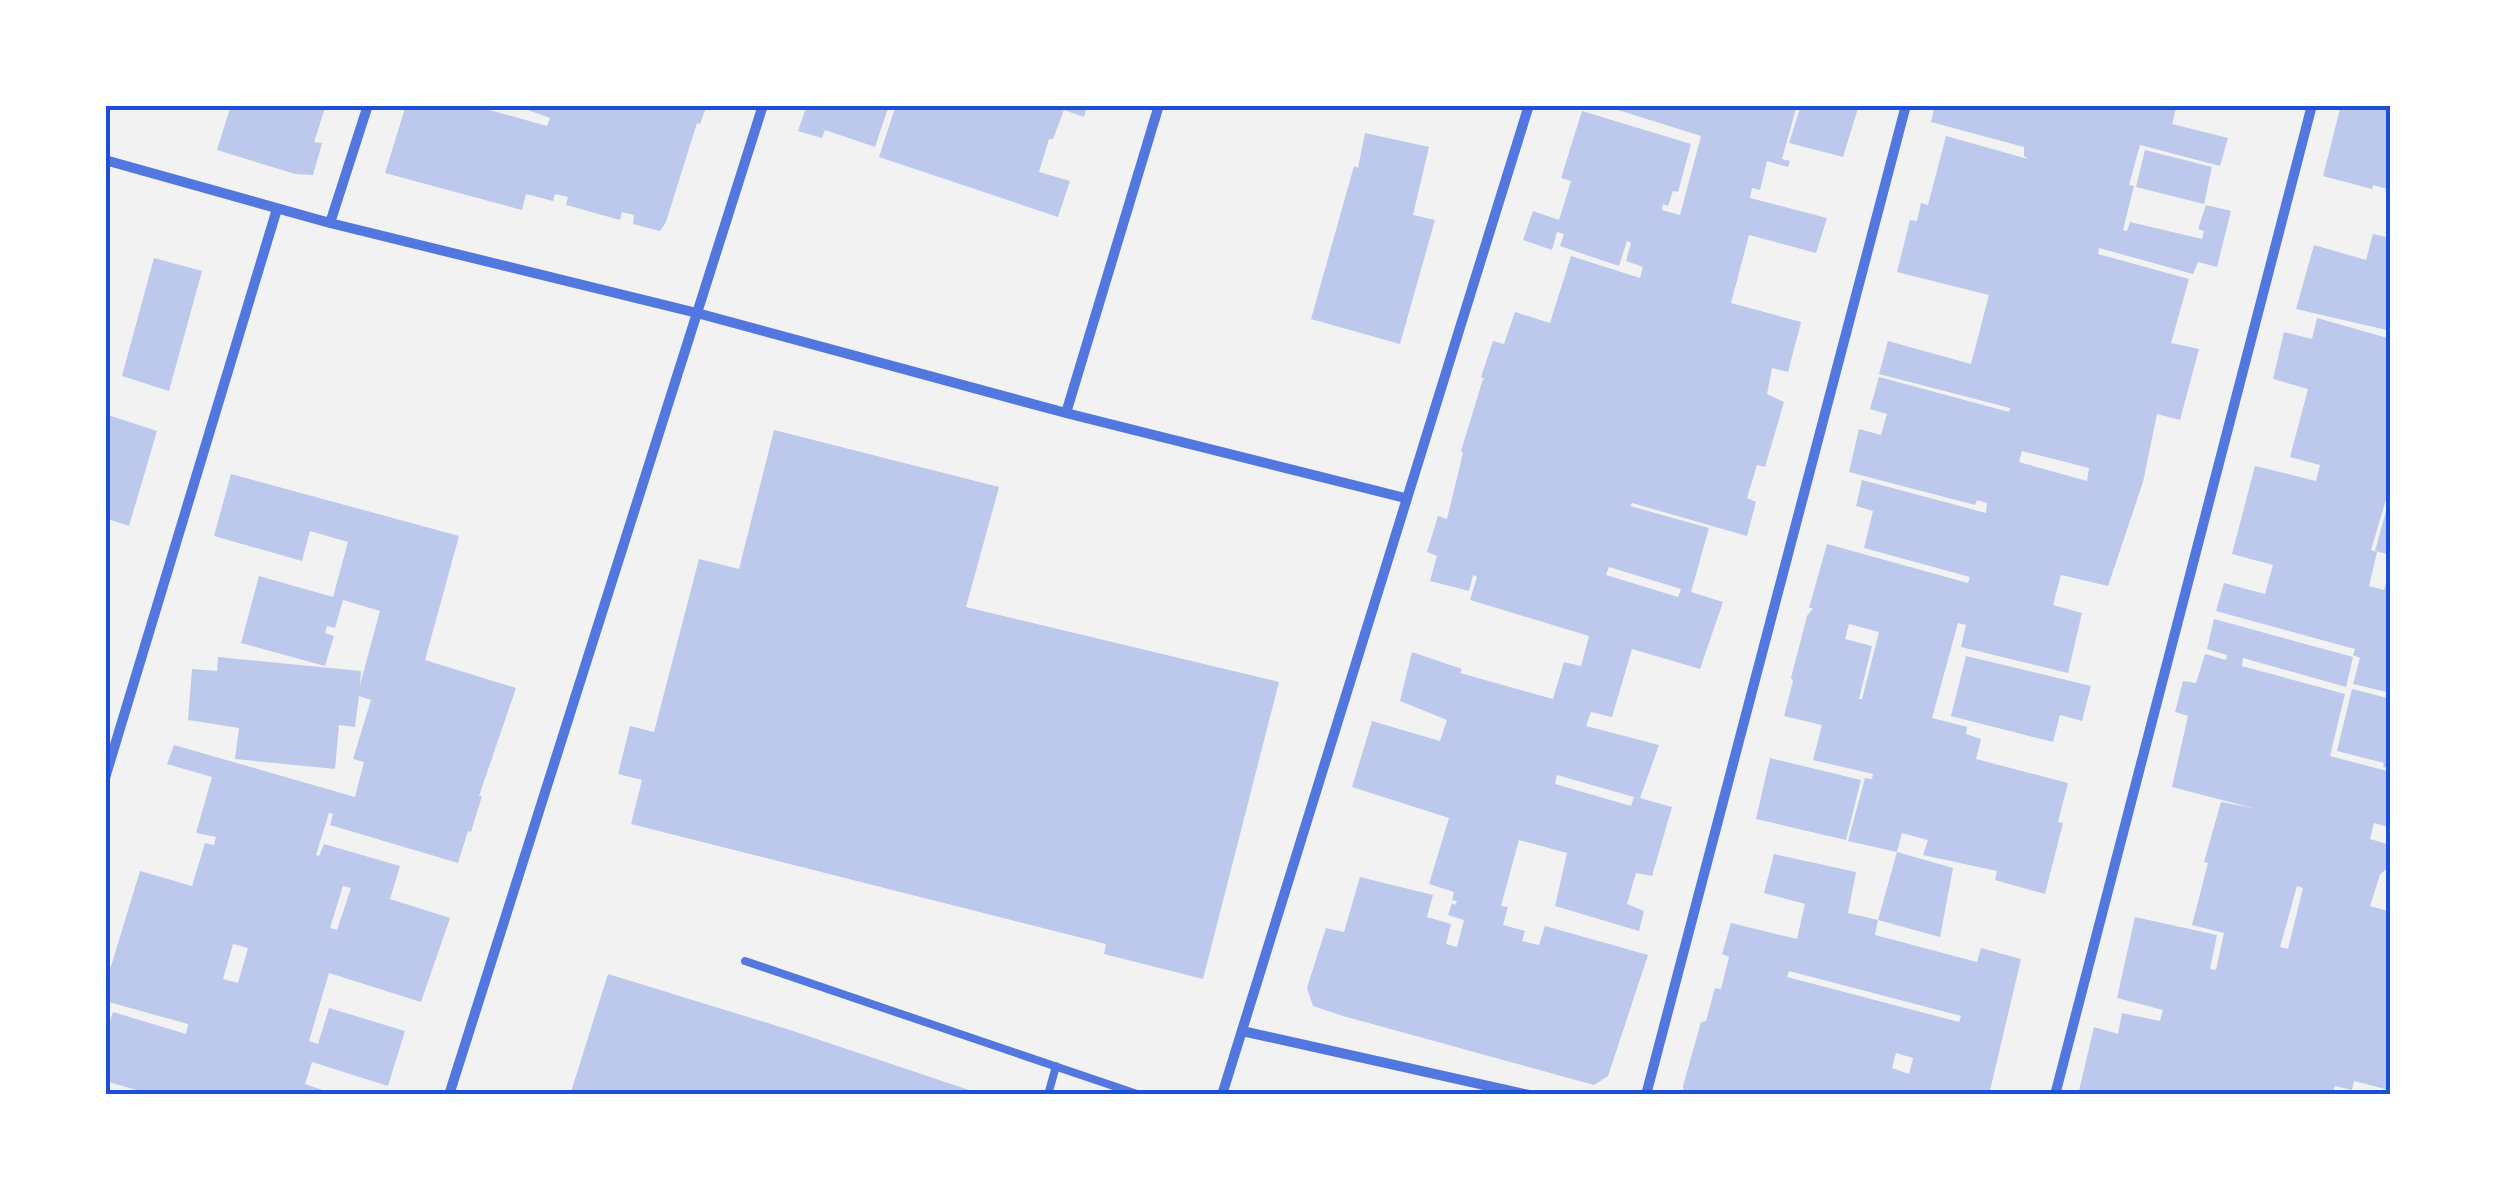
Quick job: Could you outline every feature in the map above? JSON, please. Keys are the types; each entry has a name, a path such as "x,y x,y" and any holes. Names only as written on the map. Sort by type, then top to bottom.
{"street":[{"path":"330,223 368,105"},
{"path":"449,1095 763,105"},
{"path":"1066,412 1159,105"},
{"path":"1222,1095 1529,105"},
{"path":"1646,1095 1906,105"},
{"path":"2055,1095 2312,105"},
{"path":"105,160 330,223 696,312 1406,498"},
{"path":"105,778 277,209"},
{"path":"1242,1031 1529,1095"}],"lane":[{"path":"745,960 1140,1095"},
{"path":"1048,1095 1056,1066"}],"building":[{"path":"231,105 326,105 314,142 322,143 313,175 295,174 217,150"},
{"path":"406,105 472,105 547,126 550,118 514,105 707,105 700,124 697,123 660,231 633,224 634,215 622,212 620,220 566,205 568,197 555,194 553,201 526,194 522,210 385,173"},
{"path":"807,105 889,105 875,147 825,130 822,138 798,131"},
{"path":"896,105 1087,105 1084,117 1064,110 1053,139 1049,139 1039,172 1070,181 1058,217 879,157"},
{"path":"1602,105 1797,105 1782,159 1790,161 1788,167 1767,161 1760,190 1752,188 1750,198 1827,218 1816,253 1749,235 1731,303 1801,322 1788,372 1772,368 1767,394 1784,402 1765,467 1757,465 1747,498 1756,502 1747,536 1632,503 1630,506 1709,528 1691,592 1723,602 1700,669 1632,649 1612,717 1591,712 1586,726 1659,745 1640,798 1672,807 1652,876 1636,873 1627,904 1644,911 1639,931 1555,906 1567,853 1519,840 1501,906 1508,907 1503,925 1525,931 1522,941 1539,945 1545,926 1648,955 1608,1076 1594,1085 1313,1006 1307,988 1326,928 1344,932 1360,877 1433,895 1427,917 1451,924 1446,944 1457,947 1464,920 1448,915 1452,903 1457,901 1452,900 1454,892 1429,884 1449,818 1352,787 1372,721 1440,741 1447,720 1400,701 1412,652 1462,669 1460,673 1553,699 1564,662 1581,666 1589,636 1470,600 1477,577 1473,575 1469,591 1430,581 1437,556 1427,552 1438,516 1447,519 1461,451 1483,379 1486,380 1481,377 1493,341 1504,344 1515,312 1550,323 1571,256 1640,278 1643,267 1626,261 1631,243 1627,241 1619,266 1560,246 1564,234 1557,232 1552,250 1523,240 1533,211 1559,220 1571,181 1561,178 1582,111 1691,144 1678,192 1673,191 1668,206 1663,204 1662,210 1680,215 1701,136","holes":["1609,567 1681,589 1678,597 1606,575","1557,775 1634,797 1631,806 1555,784"]},
{"path":"1801,105 1859,105 1843,157 1789,143"},
{"path":"1935,105 2177,105 2172,124 2228,138 2220,166 2140,145 2123,230 2127,231 2130,222 2202,239 2204,231 2198,229 2206,205 2231,211 2217,267 2198,262 2193,274 2099,248 2098,254 2189,279 2171,343 2199,349 2180,420 2157,414 2143,482 2108,586 2061,575 2053,605 2082,613 2068,673 1961,647 1966,625 1958,623 1932,718 1967,727 1966,734 1981,739 1976,759 2068,783 2058,822 2063,823 2045,894 1995,880 1997,871 1923,855 1928,840 1902,833 1897,852 1848,841 1865,778 1872,779 1873,774 1813,760 1822,725 1784,716 1827,544 1968,583 1970,577 1864,548 1873,511 1856,506 1862,480 1986,513 1987,503 1977,500 1975,505 1849,472 1859,429 1881,435 1887,414 1870,409 1879,377 2009,412 2010,408 1879,374 1888,341 1971,364 1989,295 1897,272 1910,220 1917,221 1921,203 1928,205 1946,136 2028,159 2024,147 1931,122","holes":["2022,451 2089,468 2087,481 2019,462","1849,624 1879,632 1862,699 1872,646 1845,639"]},
{"path":"2339,105 2391,105 2391,190 2323,176 2340,109 2352,110"},
{"path":"1365,133 1429,147 1413,215 1435,220 1400,344 1311,319 1354,166 1358,168"},
{"path":"2145,150 2212,167 2204,204 2136,187"},
{"path":"2373,234 2391,238 2391,331 2296,309 2314,245 2366,260"},
{"path":"154,258 202,271 169,391 122,376"},
{"path":"2317,318 2391,339 2391,428 2387,444 2391,445 2391,483 2371,550 2377,552 2369,586 2384,590 2391,566 2391,693 2353,684 2360,658 2353,655 2355,649 2216,611 2224,583 2265,594 2273,565 2232,554 2255,466 2316,481 2320,465 2290,457 2308,389 2273,379 2284,332 2312,339"},
{"path":"105,414 157,431 129,526 105,518"},
{"path":"774,430 999,487 966,607 1279,682 1203,979 1104,954 1106,944 631,824 642,780 618,774 630,726 654,732 699,559 739,569"},
{"path":"231,474 459,536 425,660 516,688 458,863 330,825 333,814 329,813 316,855 319,856 324,844 400,866 390,899 450,918 421,1002 329,973 309,1041 318,1044 329,1008 405,1031 388,1086 312,1062 305,1084 337,1095 154,1095 105,1081 105,1038 113,1012 186,1034 188,1024 105,1001 105,986 140,871 192,886 205,843 214,845 216,837 196,833 212,777 167,764 174,745 355,797 364,762 353,759 371,700 359,696 355,727 339,725 335,769 235,759 239,728 188,720 192,669 217,671 218,657 361,671 360,685 380,611 343,600 335,628 327,626 325,633 334,636 325,666 241,643 259,576 333,597 348,542 310,531 302,561 214,536","holes":["343,886 351,888 337,930 330,928","233,944 248,948 238,983 223,979"]},
{"path":"2391,497 2391,555 2375,551"},
{"path":"2214,619 2353,657 2346,687 2243,658 2242,666 2345,694 2330,756 2391,772 2391,828 2374,823 2370,839 2391,845 2388,867 2380,875 2370,906 2391,912 2389,1090 2354,1081 2352,1090 2335,1086 2332,1095 2312,1090 2311,1095 2078,1095 2094,1027 2118,1034 2122,1013 2160,1021 2163,1010 2117,998 2135,917 2217,935 2210,969 2216,970 2224,933 2192,925 2208,863 2204,862 2221,802 2253,808 2172,787 2188,716 2175,712 2183,681 2196,683 2205,654 2226,660 2227,655 2207,649","holes":["2297,886 2303,888 2288,949 2280,947"]},
{"path":"1966,656 2091,686 2082,721 2060,715 2053,742 1951,716"},
{"path":"2352,689 2391,699 2391,769 2383,767 2384,763 2337,751"},
{"path":"1770,758 1861,780 1846,840 1756,819"},
{"path":"1897,852 1953,868 1940,937 1878,920"},
{"path":"1774,854 1856,872 1848,913 1878,920 1875,935 1977,962 1981,948 2021,959 1989,1095 1684,1095 1683,1086 1701,1022 1706,1021 1715,988 1721,989 1729,957 1722,954 1731,923 1797,939 1805,904 1764,893","holes":["1789,971 1961,1016 1959,1022 1787,977","1896,1053 1913,1058 1909,1074 1892,1068"]},
{"path":"608,974 787,1029 984,1095 570,1095"}]}
